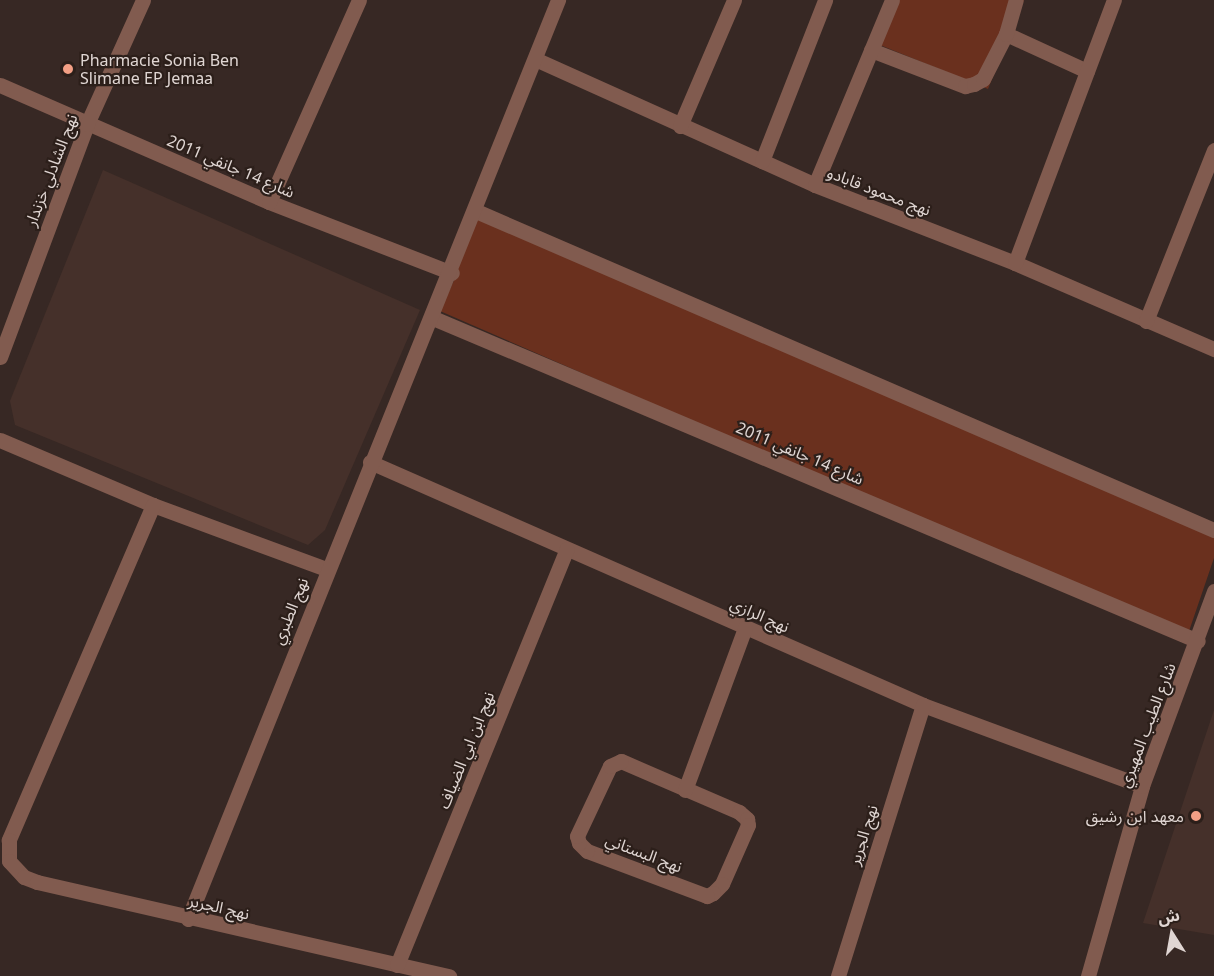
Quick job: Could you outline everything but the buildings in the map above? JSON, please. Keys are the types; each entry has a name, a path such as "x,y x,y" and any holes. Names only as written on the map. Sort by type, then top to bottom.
{"street":[{"name":"نهج الشادلي خزندار","path":"0,357 87,124 143,0"},
{"path":"269,202 359,0"},
{"path":"433,318 558,0"},
{"path":"680,126 734,0"},
{"path":"762,161 825,0"},
{"path":"815,185 892,0"},
{"path":"872,50 965,86 983,79 1006,34 1016,0"},
{"path":"1015,262 1113,0"},
{"path":"1006,34 1087,71"},
{"name":"نهج محمود قابادو","path":"535,59 815,185 1015,262 1214,349"},
{"name":"شارع 14 جانفي 2011","path":"0,85 269,202 452,273"},
{"path":"1146,321 1214,150"},
{"path":"476,211 1214,530"},
{"name":"شارع 14 جانفي 2011","path":"433,318 1198,640"},
{"name":"نهج الطبري","path":"188,919 326,569 433,318"},
{"path":"0,440 153,506 326,569"},
{"name":"نهج الرازي","path":"370,462 923,705 1142,786"},
{"name":"نهج الجرير","path":"153,506 9,840 9,861 24,877 188,919 449,976"},
{"name":"نهج ابن ابي الضياف","path":"397,965 567,549"},
{"name":"شارع الطيب المهيري","path":"1088,976 1142,786 1198,640 1214,591"},
{"path":"685,790 745,628"},
{"name":"نهج الجرير","path":"838,976 923,705"},
{"name":"نهج البستاني","path":"615,761 685,790 739,812 747,819 748,825 722,884 707,896 587,851 579,843 577,836 610,766 615,761"}],"shaded area":[{"path":"891,0 1024,0 988,89 875,43"},
{"path":"103,170 420,310 325,530 308,545 15,425 10,401"},
{"path":"473,214 1214,531 1214,558 1187,637 440,311 456,276"},
{"name":"معهد ابن رشيق","path":"1214,710 1214,935 1143,923"}],"place":[{"name":"Pharmacie Sonia Ben Slimane EP Jemaa","path":"68,69"},
{"name":"معهد ابن رشيق","path":"1196,816"}]}
